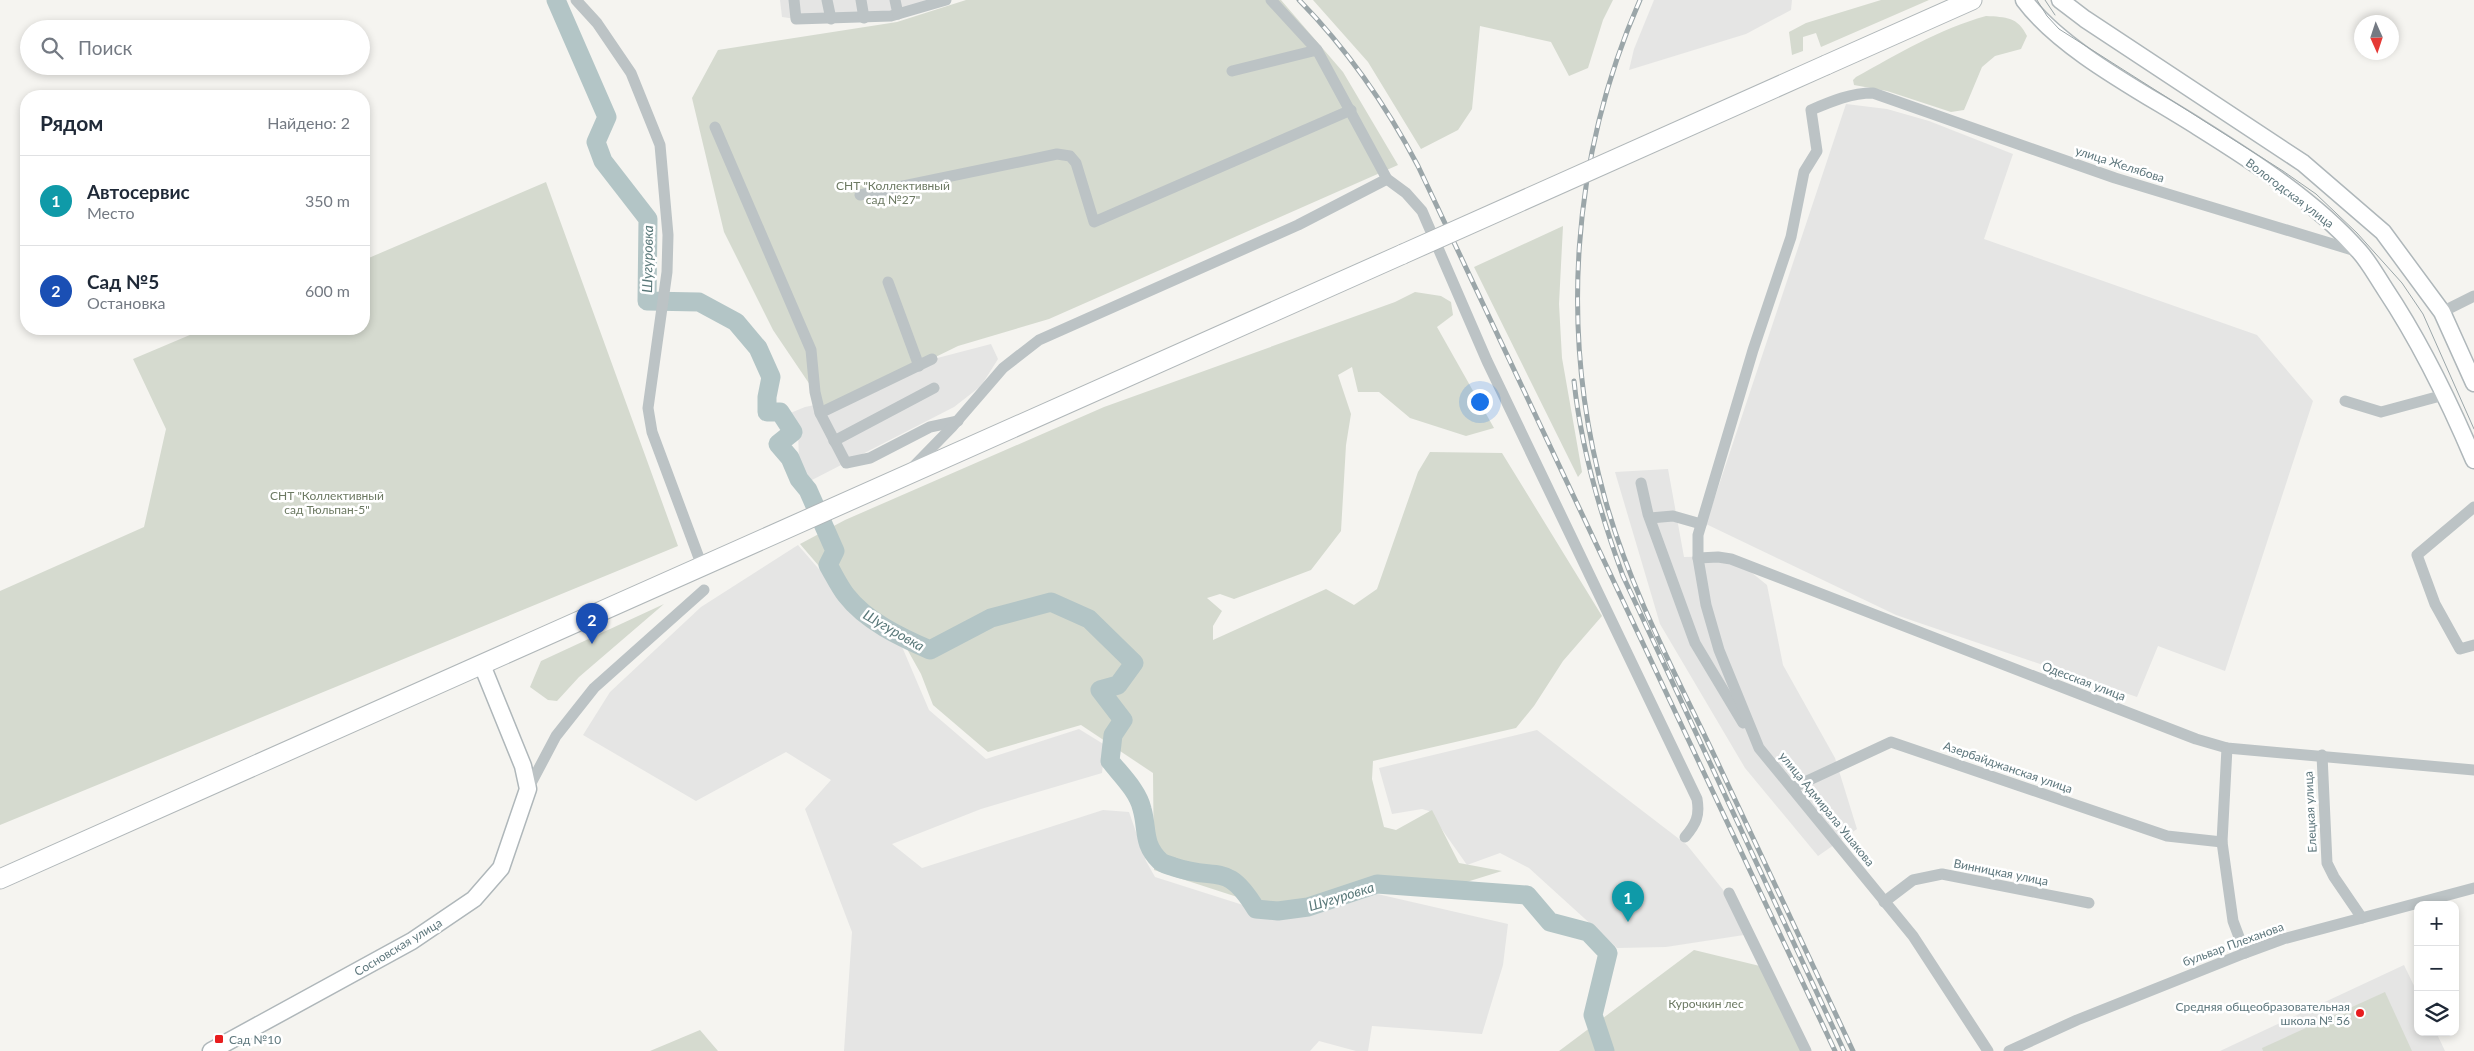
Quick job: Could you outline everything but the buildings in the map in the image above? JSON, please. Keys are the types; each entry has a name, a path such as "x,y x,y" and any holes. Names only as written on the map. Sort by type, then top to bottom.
{"main road":[{"name":"Вологодская улица","path":"2024,0 2055,34 2222,142 2286,187 2338,229 2361,252 2404,318 2444,394 2474,460"},
{"path":"2060,0 2085,19 2310,169 2383,232 2442,312 2474,383"},
{"path":"0,879 1968,1"},
{"path":"482,665 523,766 528,789"},
{"name":"Сосновская улица","path":"211,1051 412,941 474,899 501,868 528,789"}],"street":[{"path":"576,0 597,23 631,73 660,146 668,235 667,272 648,408 650,424 702,566"},
{"path":"794,0 796,19 864,18 898,14 928,3 946,0"},
{"path":"827,0 831,19"},
{"path":"861,0 864,18"},
{"path":"895,0 898,14"},
{"path":"1271,0 1317,50 1387,179 1406,194 1422,211 1486,361 1697,799 1700,813 1685,837"},
{"path":"1232,71 1317,50"},
{"name":"улица Адмирала Ушакова","path":"1873,93 1860,93 1836,99 1811,110 1817,151 1804,172 1791,237 1748,368 1701,524 1698,535 1698,558 1706,605 1720,650 1759,748 1913,936 1988,1051"},
{"name":"улица Желябова","path":"1873,93 2116,178 2361,252"},
{"path":"860,195 1057,154 1070,156 1076,163 1094,222 1351,110"},
{"path":"715,127 811,350 815,392 820,413 846,462 870,458 930,427 958,421"},
{"path":"904,476 958,421 1003,368 1039,340 1298,225 1387,179"},
{"path":"888,282 919,366"},
{"path":"2442,312 2474,296"},
{"path":"820,413 932,359"},
{"path":"834,441 934,388"},
{"path":"2345,401 2381,412 2444,394"},
{"path":"1641,483 1650,518 1695,643 1759,748"},
{"path":"2474,507 2418,555 2435,604 2460,649 2474,645"},
{"path":"1650,518 1673,516 1701,524"},
{"name":"Одесская улица","path":"1698,558 1718,556 1731,559 2177,732 2227,748 2474,770"},
{"path":"528,789 556,736 594,688 704,590"},
{"name":"Азербайджанская улица","path":"1792,788 1891,742 2167,836 2222,842"},
{"path":"2227,748 2222,842 2233,921 2245,952"},
{"name":"Елецкая улица","path":"2322,755 2327,863 2334,877 2362,918"},
{"name":"Винницкая улица","path":"1884,902 1912,880 1942,874 2089,903"},
{"name":"бульвар Плеханова","path":"2009,1051 2077,1020 2245,952 2474,888"},
{"path":"1729,894 1806,1051"}],"shaded area":[{"path":"780,0 950,0 919,11 796,19 782,17"},
{"path":"1654,0 1792,0 1791,10 1746,34 1629,70 1634,49"},
{"path":"1846,104 1887,109 1929,121 2013,154 1984,239 2257,335 2313,401 2225,671 2158,646 2137,697 1896,615 1706,524"},
{"path":"991,344 998,359 981,386 954,407 810,481 799,461 798,430 788,414 805,407 839,400 922,362"},
{"path":"1668,469 1684,557 1731,556 1767,585 1783,665 1835,758 1857,829 1818,856 1745,768 1660,624 1615,472"},
{"path":"798,545 863,620 900,642 929,710 986,759 1079,729 1105,745 1102,773 981,809 892,844 922,868 1103,810 1129,812 1146,861 1155,877 1243,905 1263,917 1308,916 1373,893 1508,924 1503,965 1482,1034 1372,1026 1368,1051 1356,1051 1319,1041 1310,1051 844,1051 852,932 805,809 831,780 786,752 696,801 583,735 610,692 701,607"},
{"path":"1537,730 1687,845 1728,896 1744,935 1666,947 1617,948 1529,868 1500,853 1467,865 1429,811 1422,809 1392,814 1379,768"},
{"name":"Средняя общеобразовательная школа № 56","path":"2404,965 2414,986 2414,1036 2438,1036 2445,1051 2220,1051"}],"green space":[{"name":"СНТ \"Коллективный сад №27\"","path":"966,0 1281,0 1343,72 1398,165 1049,319 958,346 827,410 773,330 724,232 692,98 718,50 897,22"},
{"path":"1313,0 1613,0 1603,20 1588,68 1569,76 1551,42 1480,26 1472,109 1458,130 1421,149 1368,62"},
{"path":"1881,0 1929,0 1821,47 1816,33 1803,37 1803,51 1792,55 1789,32 1806,23"},
{"path":"1986,16 2011,19 2020,25 2027,36 2021,49 1995,56 1982,67 1964,110 1951,112 1887,91 1854,85 1853,80 1856,77 1903,51 1935,35"},
{"name":"СНТ \"Коллективный сад Тюльпан-5\"","path":"546,182 678,546 0,825 0,591 144,527 166,429 133,359 190,335 370,335 370,257"},
{"path":"1563,226 1559,304 1562,358 1582,472 1578,477 1474,267"},
{"path":"1415,292 1441,296 1451,302 1453,315 1437,327 1494,428 1466,436 1410,418 1379,392 1358,392 1352,367 1338,375 1351,414 1346,445 1341,531 1311,570 1234,599 1220,594 1207,598 1222,611 1213,626 1213,640 1326,589 1354,605 1377,589 1418,472 1430,452 1502,453 1602,616 1563,661 1534,706 1516,728 1373,761 1372,779 1384,827 1396,830 1432,810 1459,863 1502,871 1444,889 1361,880 1341,902 1265,906 1154,870 1153,773 1081,725 988,752 933,705 921,674 902,640 862,616 800,544 845,520 1104,407 1395,302"},
{"path":"664,604 579,677 557,701 548,700 530,687 541,661"},
{"name":"Курочкин лес","path":"1694,950 1764,967 1803,1051 1559,1051"},
{"path":"2385,992 2412,1051 2263,1051 2262,1048"},
{"path":"700,1030 718,1051 650,1051"}],"waterway":[{"name":"Шугуровка","path":"556,0 607,117 596,142 603,161 648,219 647,301 699,302 736,322 758,348 771,377 767,397 767,412 780,412 793,432 778,444 790,458 799,479 808,490 835,551 828,565 843,592 854,604 863,613 884,627 930,650 991,618 1051,602 1089,619 1134,663 1118,685 1100,690 1123,720 1113,735 1110,761 1137,796 1142,809 1146,836 1150,848 1160,861 1189,871 1220,875 1228,878 1237,884 1256,909 1278,911 1308,907 1377,884 1527,895 1550,922 1588,932 1608,953 1593,1015 1605,1051"}],"tram line":[{"path":"2037,0 2047,16 2059,29 2283,171 2316,194 2357,233 2402,283 2423,314 2474,429"},
{"path":"2045,0 2055,15"}],"railway":[{"path":"1299,0 1333,38 1364,78 1393,121 1418,166 1835,1051"},
{"path":"1640,0 1617,60 1599,121 1586,183 1579,246 1578,310 1581,373 1590,437 1615,532 1640,598 1853,1051"},
{"path":"1574,381 1581,431 1592,480 1623,576 1844,1051"}],"place":[{"name":"Сад №5","path":"592,644"},
{"name":"Автосервис","path":"1628,922"},
{"name":"Средняя общеобразовательная школа № 56","path":"2360,1013"},
{"name":"Сад №10","path":"219,1039"}]}
